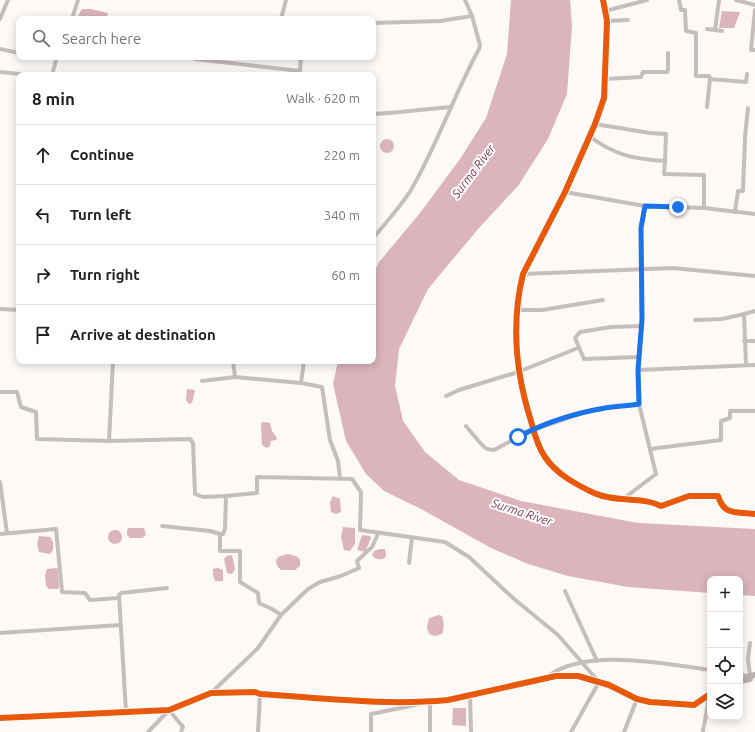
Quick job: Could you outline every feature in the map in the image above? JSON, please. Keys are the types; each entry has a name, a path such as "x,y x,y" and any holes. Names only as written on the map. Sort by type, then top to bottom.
{"street":[{"path":"0,19 8,0"},
{"path":"73,16 78,0"},
{"path":"282,16 286,0"},
{"path":"376,234 411,190 462,81 479,49 480,45 472,16 465,0"},
{"path":"602,0 607,21 604,98 595,124 588,136 565,192 523,274 519,289 516,349 518,372 534,430 546,458 568,479 596,494 611,499 653,501 661,506 689,496 718,496 721,506 726,510 755,514"},
{"path":"605,11 647,0"},
{"path":"678,0 680,10 685,10 686,32 696,33 696,76 709,76 710,79 746,82 747,74"},
{"path":"715,30 718,0"},
{"path":"736,0 755,5"},
{"path":"755,10 751,50 755,50"},
{"path":"376,23 440,21 472,16"},
{"path":"607,21 628,20"},
{"path":"707,29 722,31"},
{"path":"0,49 16,52"},
{"path":"605,79 641,77 643,72 667,72 668,53"},
{"path":"53,72 56,60"},
{"path":"204,60 300,71 301,60"},
{"path":"0,72 16,74"},
{"path":"707,107 710,79"},
{"path":"376,114 395,113 414,109 451,107"},
{"path":"735,212 738,191 743,191 745,137 748,108"},
{"path":"595,124 650,134 665,134 667,136 664,174 704,175 704,208"},
{"path":"588,136 606,149 620,154 641,160 665,161"},
{"path":"565,192 645,206 704,208 755,214"},
{"path":"626,500 627,496 656,475 639,404 638,370 642,326 640,269 641,228 645,206"},
{"path":"523,274 673,268 755,276"},
{"path":"518,310 542,310 603,300"},
{"path":"0,309 16,310"},
{"path":"695,320 722,319 755,312"},
{"path":"744,314 746,365"},
{"path":"639,357 587,360 582,358 575,338 580,332 611,327 642,326"},
{"path":"744,341 755,341"},
{"path":"446,396 459,390 518,372 578,348"},
{"path":"109,441 113,364"},
{"path":"233,364 235,376"},
{"path":"301,384 304,364"},
{"path":"638,370 755,365"},
{"path":"202,381 235,376 322,387 330,440 338,461 340,478"},
{"path":"0,392 17,392 20,407 36,412 37,439 109,441 190,439 193,443 196,494 203,497 257,493 257,477 352,479 361,492 360,530 378,534 446,542 469,557 513,598 558,635 599,682"},
{"path":"466,426 482,445 487,449 494,450 534,430 582,413 639,404"},
{"path":"650,449 721,440 721,421 730,418 730,411 755,411"},
{"path":"0,482 7,533"},
{"path":"220,534 223,534 225,529 226,496"},
{"path":"162,526 210,531 220,534"},
{"path":"0,534 56,529 62,592 85,593 90,600 118,598"},
{"path":"220,534 220,551 240,551 240,582 258,593 259,603 281,615"},
{"path":"0,718 169,710 210,693 258,648 281,615 303,594 320,582 341,576 359,568 357,561 372,547 378,534"},
{"path":"409,563 412,537"},
{"path":"126,712 118,598 121,593 167,588"},
{"path":"565,591 597,661"},
{"path":"0,632 120,626"},
{"path":"750,643 748,659 753,676"},
{"path":"545,678 554,671 563,667 597,661 649,661 707,670"},
{"path":"743,675 753,676"},
{"path":"371,732 371,714 430,702 470,696 556,676 578,676 609,685 637,699 669,704 694,705 707,697"},
{"path":"743,681 750,679 753,676"},
{"path":"571,732 599,682"},
{"path":"210,693 255,692 260,694 377,702 430,702"},
{"path":"258,732 260,694"},
{"path":"470,696 471,732"},
{"path":"624,732 637,699"},
{"path":"430,702 430,732"},
{"path":"703,731 707,709"},
{"path":"148,732 169,710"},
{"path":"169,710 180,721 183,727 182,732"}],"water":[{"name":"Surma River","path":"511,0 570,0 572,26 567,94 548,139 518,186 478,229 428,289 399,349 395,386 403,421 425,452 459,480 521,501 638,523 755,529 755,596 743,595 743,576 707,576 707,593 628,587 568,576 528,564 491,548 421,509 384,491 366,474 346,441 333,384 337,364 376,364 376,268 379,262 420,213 460,159 486,118 507,54"},
{"path":"82,9 91,9 108,13 108,16 78,16"},
{"path":"722,11 740,12 734,28 719,28"},
{"path":"387,139 392,141 394,146 392,151 387,153 382,151 380,146 382,141"},
{"path":"187,389 195,390 192,403 189,404 186,400"},
{"path":"261,423 270,423 272,431 277,438 276,440 271,441 270,446 267,448 262,445"},
{"path":"333,496 340,499 341,512 336,514 331,512 330,502"},
{"path":"343,527 355,528 355,544 350,551 344,550 341,537"},
{"path":"129,528 144,528 146,535 142,538 130,538 127,535 127,530"},
{"path":"115,530 120,532 122,537 120,542 115,544 110,542 108,537 110,532"},
{"path":"362,535 370,536 371,538 365,552 357,550"},
{"path":"39,536 50,537 53,543 53,548 50,554 39,552 37,544"},
{"path":"385,549 386,557 382,559 375,558 372,555 374,551"},
{"path":"288,554 298,557 300,560 300,566 295,570 281,570 276,564 276,561 278,557"},
{"path":"232,555 235,569 232,574 227,573 224,559 226,556"},
{"path":"218,568 223,570 223,581 215,581 213,569"},
{"path":"47,569 58,569 58,589 49,589 46,586 45,575"},
{"path":"439,615 442,616 443,621 442,634 435,636 429,634 427,627 429,618"},
{"path":"453,708 466,708 466,726 452,725"}],"cycle path":[{"path":"603,0 607,21 604,98 595,124 565,192 523,274 519,292 516,330 517,348 522,385 533,430 543,453 555,469 574,483 594,493 611,498 645,501 661,506 689,496 718,496 724,507 732,512 755,514"},
{"path":"0,718 169,710 211,693 255,692 260,694 378,702 425,702 448,700 556,676 578,676 609,685 637,699 650,702 694,705 707,696"}],"route":[{"path":"518,437 530,431 582,413 639,404 638,370 642,319 640,292 641,228 645,206 678,207"}]}
